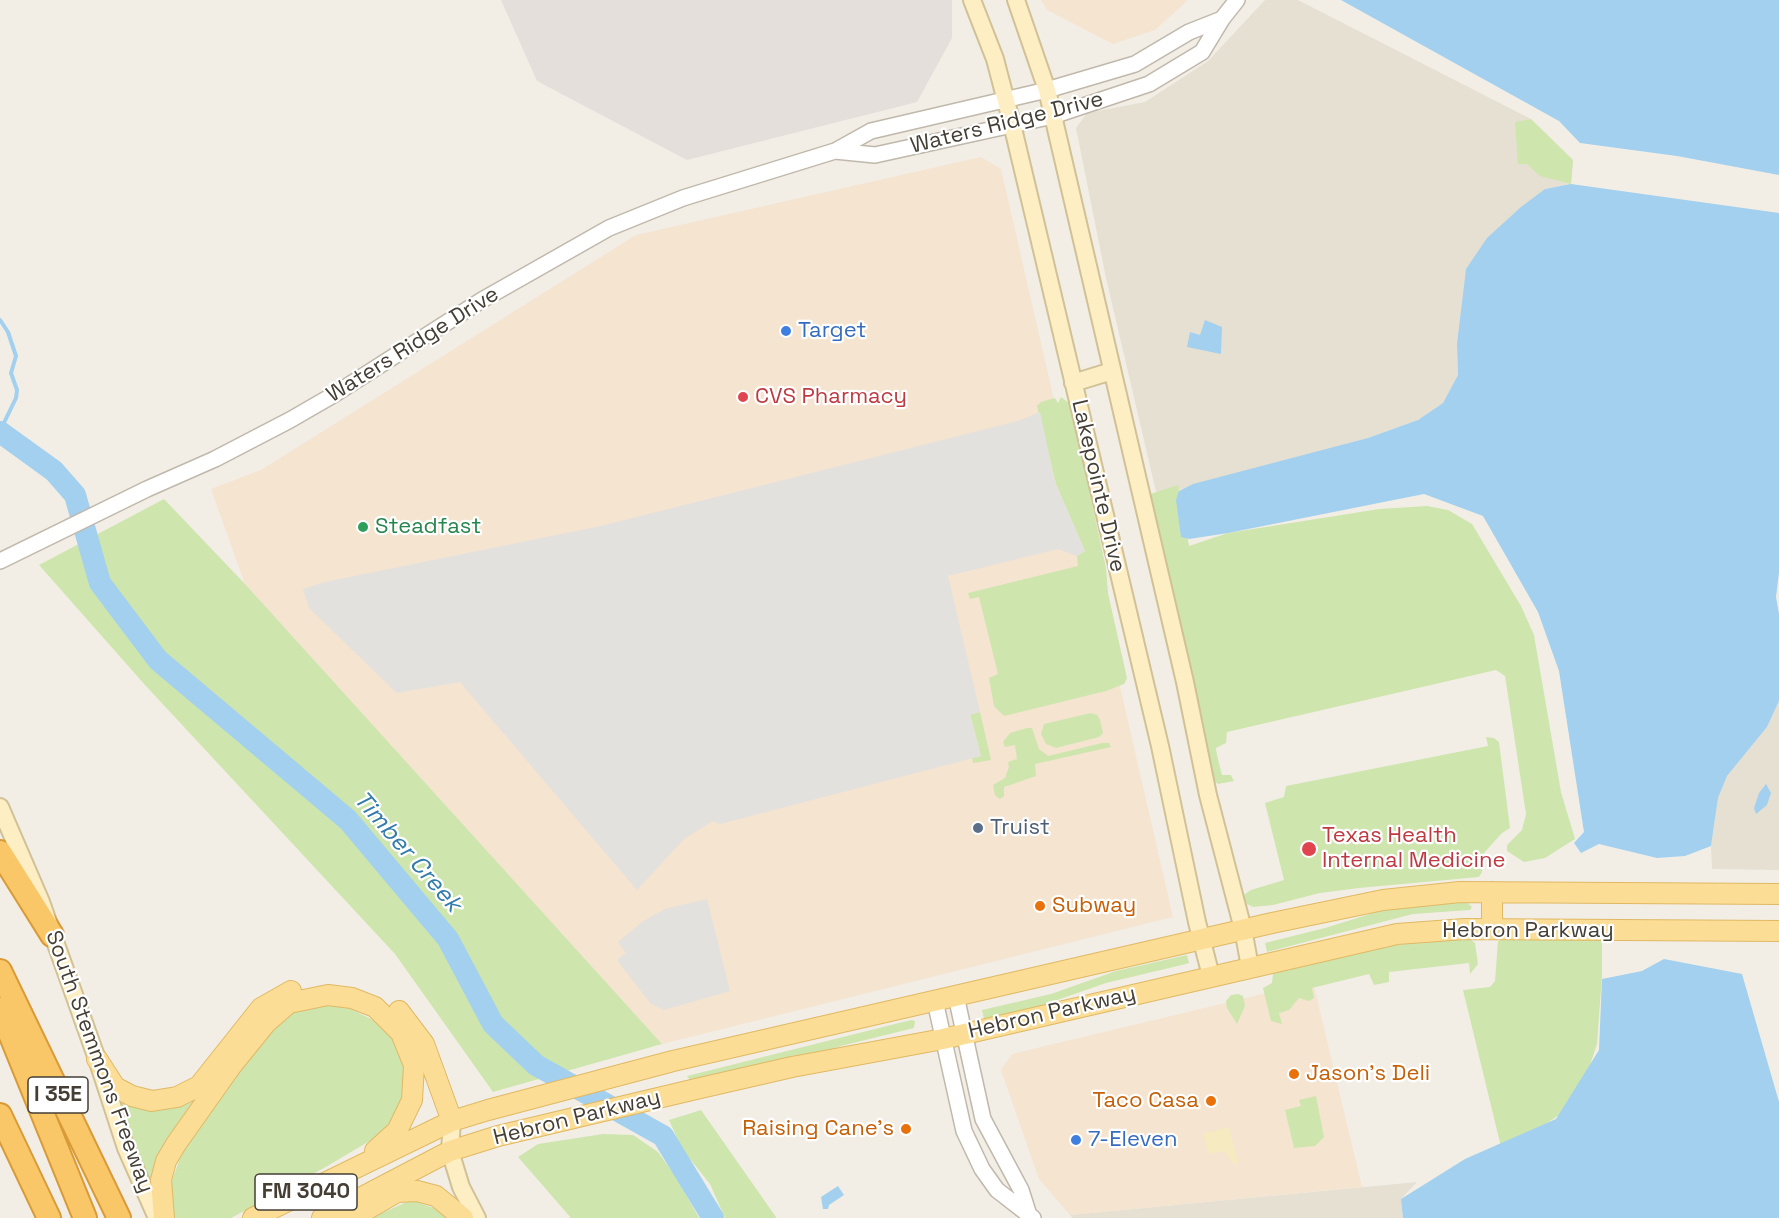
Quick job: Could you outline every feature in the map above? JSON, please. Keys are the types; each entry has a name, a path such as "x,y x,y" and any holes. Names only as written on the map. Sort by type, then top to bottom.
{"highway":[{"path":"0,852 52,935"},
{"name":"South Stemmons Freeway","path":"0,971 119,1218"},
{"path":"0,1009 85,1218"},
{"path":"0,1046 85,1218"},
{"name":"I 35E","path":"0,1115 49,1218"}],"main road":[{"name":"Lakepointe Drive","path":"972,0 995,58 1012,124 1160,746 1211,976"},
{"name":"Lakepointe Drive","path":"1016,0 1047,90 1185,682 1208,795 1243,929 1250,968"},
{"path":"1073,383 1112,371"},
{"name":"South Stemmons Freeway","path":"0,807 38,893 98,1059 126,1148 157,1218"},
{"name":"Hebron Parkway","path":"358,1165 452,1121 673,1061 1243,929 1383,900 1460,892 1779,894"},
{"path":"1492,892 1492,929"},
{"name":"Hebron Parkway","path":"348,1212 450,1151 498,1136 792,1067 943,1039 1397,934 1492,929 1779,931"},
{"path":"98,1059 115,1087 132,1096 152,1101 177,1097 199,1086 251,1018 273,1000 312,985 348,986 379,997 410,1022 424,1044 452,1121 450,1151 460,1187 477,1218"},
{"path":"164,1218 161,1180 166,1161 245,1048 266,1023 289,1003 328,995 364,1002 385,1014 407,1043 415,1077 409,1111 397,1131 358,1165"},
{"name":"FM 3040","path":"253,1218 358,1165"},
{"path":"348,1212 397,1192 417,1191 436,1196 463,1218"},
{"name":"FM 3040","path":"322,1218 348,1212"}],"street":[{"name":"Waters Ridge Drive","path":"835,151 875,155 1053,116 1149,84 1202,52 1222,19 1237,0"},
{"name":"Waters Ridge Drive","path":"0,561 147,489 215,459 290,420 335,394 482,300 609,228 682,198 835,151 871,130 1047,90 1135,64 1189,32 1222,19"},
{"path":"957,996 983,1119 1022,1190 1030,1215"},
{"path":"935,1001 964,1131 977,1160 998,1190 1030,1215"}],"shaded area":[{"path":"501,0 952,0 952,38 917,102 687,160 537,81"},
{"path":"1041,0 1188,0 1155,30 1113,44 1047,10"},
{"path":"1265,0 1298,0 1531,119 1573,160 1571,184 1545,189 1463,311 1457,344 1458,375 1443,403 1418,420 1368,438 1157,496 1106,278 1076,128 1087,113 1145,102 1208,61"},
{"path":"981,157 1001,169 1173,917 662,1044 245,584 211,489 261,470 636,235"},
{"path":"1040,412 1055,482 1085,551 1077,556 1058,549 948,576 980,712 970,715 981,756 720,824 713,821 684,839 637,890 460,682 397,693 309,608 303,589 325,582 601,526 1018,421"},
{"path":"1779,701 1779,870 1712,869 1711,846 1718,798 1727,776 1767,727"},
{"path":"707,899 730,991 664,1010 651,1004 617,960 626,953 618,942 642,922 665,909"},
{"path":"1313,982 1362,1187 1070,1215 1039,1179 1001,1070 1012,1054"},
{"path":"1417,1182 1401,1199 1403,1218 1073,1218 1070,1215"}],"green space":[{"path":"1531,119 1573,160 1571,184 1540,176 1527,164 1518,164 1515,122"},
{"path":"1061,397 1070,404 1106,568 1108,593 1127,678 1124,684 1106,691 1004,716 994,706 989,678 998,674 979,597 970,599 968,593 1078,566 1077,556 1085,551 1056,484 1037,406 1041,402 1055,398 1058,403"},
{"path":"1178,485 1189,546 1228,533 1379,509 1427,506 1448,510 1472,524 1521,606 1534,635 1561,792 1575,839 1545,858 1524,862 1507,851 1507,845 1522,830 1526,814 1505,676 1496,670 1227,732 1226,743 1216,748 1217,755 1222,775 1231,775 1234,781 1218,784 1213,780 1147,495"},
{"path":"164,499 245,584 662,1044 493,1092 395,954 145,685 39,565"},
{"path":"980,712 991,760 973,763 972,756 979,748 970,714"},
{"path":"1091,713 1097,715 1100,720 1103,733 1099,737 1056,748 1046,744 1041,734 1044,724"},
{"path":"1032,728 1039,749 1048,756 1102,743 1109,743 1111,747 1035,764 1036,776 1004,787 1004,796 1000,799 995,795 993,785 1005,778 1009,767 1008,762 1017,759 1015,745 1005,747 1003,742 1010,733"},
{"path":"1486,737 1494,738 1499,742 1510,828 1502,833 1484,853 1482,872 1479,877 1320,893 1273,905 1253,907 1247,904 1242,896 1251,890 1284,880 1265,803 1284,797 1286,786 1488,746"},
{"path":"1467,902 1472,907 1470,910 1413,914 1267,952 1265,943 1383,910"},
{"path":"1511,937 1602,939 1602,976 1597,1044 1586,1077 1562,1113 1531,1134 1501,1147 1463,990 1490,987 1495,981 1498,941"},
{"path":"1469,938 1475,943 1478,964 1470,974 1469,963 1389,972 1389,982 1374,985 1369,974 1312,988 1314,998 1309,1001 1299,998 1289,1010 1279,1013 1282,1024 1271,1021 1263,988 1272,983 1273,973 1369,949 1438,939"},
{"path":"1187,955 1189,963 1186,964 1106,983 1043,1005 984,1019 982,1010 1051,994 1116,971"},
{"path":"1231,995 1243,996 1245,1006 1237,1024 1227,1008 1226,1001"},
{"path":"310,1002 349,1008 379,1023 399,1048 407,1070 403,1102 383,1132 373,1139 231,1218 171,1218 169,1189 184,1147 281,1014"},
{"path":"911,1020 915,1021 914,1028 841,1046 807,1058 693,1084 687,1076"},
{"path":"220,1069 154,1183 147,1176 120,1101 142,1105"},
{"path":"1316,1096 1324,1137 1315,1146 1294,1148 1285,1110 1301,1106 1299,1100"},
{"path":"701,1110 777,1218 725,1218 710,1184 682,1149 669,1120"},
{"path":"603,1134 633,1135 658,1152 676,1177 699,1218 571,1218 518,1157 538,1144"},
{"path":"411,1200 436,1209 447,1218 371,1218"}],"sand":[{"path":"1229,1127 1238,1163 1234,1164 1223,1151 1208,1154 1203,1134"}],"water":[{"path":"1341,0 1779,0 1779,175 1677,156 1580,143 1559,121"},
{"path":"1571,184 1779,213 1779,572 1776,597 1779,614 1779,701 1767,727 1727,776 1718,798 1711,846 1685,856 1657,858 1599,844 1581,853 1574,843 1584,832 1559,671 1538,612 1483,516 1424,494 1228,533 1189,539 1181,537 1176,500 1179,491 1193,484 1368,438 1418,420 1443,403 1458,375 1457,344 1466,269 1487,238 1521,207 1545,189"},
{"path":"1205,320 1222,327 1221,354 1187,347 1190,332 1200,335"},
{"path":"1766,784 1771,793 1767,805 1756,814 1754,808 1759,793"},
{"path":"1664,959 1742,974 1779,1102 1779,1218 1403,1218 1401,1199 1465,1159 1556,1119 1599,1050 1602,979 1642,971"},
{"path":"838,1186 844,1195 829,1205 828,1209 823,1209 821,1197"}],"waterway":[{"path":"0,320 8,332 16,356 11,373 17,390 16,398 0,431"},
{"name":"Timber Creek","path":"0,432 54,471 75,495 100,583 158,660 348,820 448,939 493,1024 536,1065 663,1136 713,1218"}],"place":[{"name":"Target","path":"786,331"},
{"name":"CVS Pharmacy","path":"743,397"},
{"name":"Steadfast","path":"363,527"},
{"name":"Truist","path":"978,828"},
{"name":"Texas Health Internal Medicine","path":"1309,849"},
{"name":"Subway","path":"1040,906"},
{"name":"Jason's Deli","path":"1294,1074"},
{"name":"Taco Casa","path":"1211,1101"},
{"name":"Raising Cane's","path":"906,1129"},
{"name":"7-Eleven","path":"1076,1140"}]}
